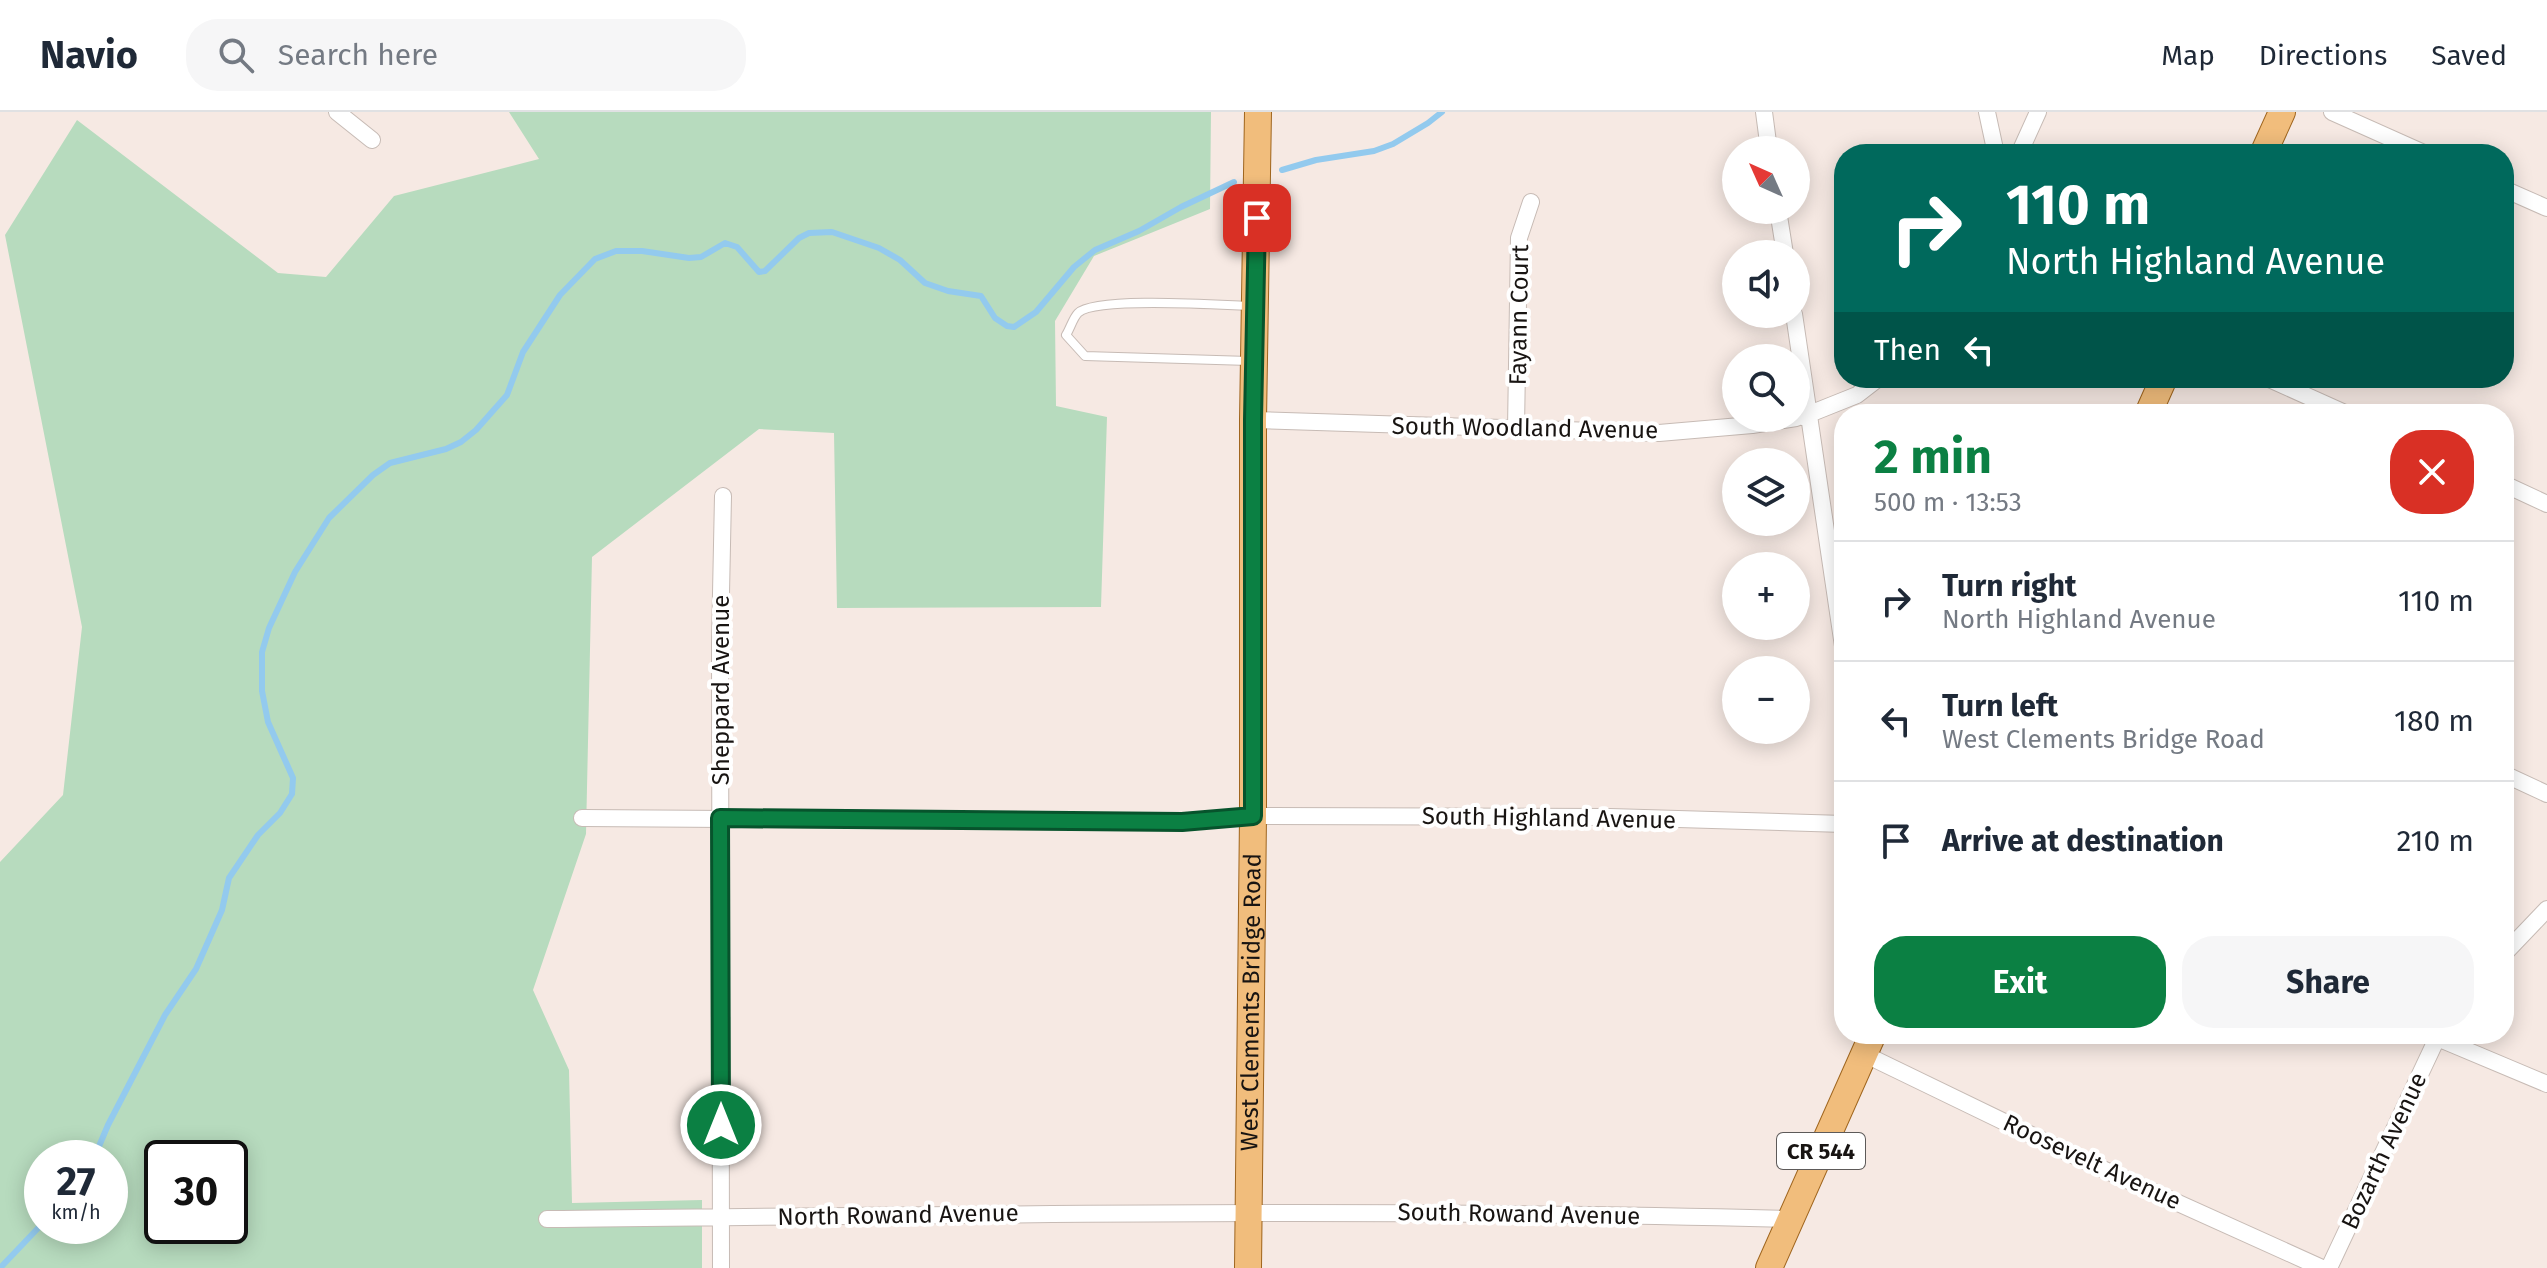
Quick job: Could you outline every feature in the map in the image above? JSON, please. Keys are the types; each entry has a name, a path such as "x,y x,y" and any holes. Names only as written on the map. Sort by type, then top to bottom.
{"main road":[{"name":"West Clements Bridge Road","path":"1248,1268 1258,112"},
{"path":"2268,144 2282,112"},
{"name":"CR 544","path":"1769,1268 1868,1044"}],"street":[{"path":"337,112 372,140"},
{"path":"1764,112 1767,136"},
{"path":"1987,112 1994,144"},
{"path":"2024,144 2038,112"},
{"path":"2332,112 2404,144"},
{"path":"2514,193 2547,208"},
{"name":"Fayann Court","path":"1516,429 1519,238 1531,202"},
{"name":"South Woodland Avenue","path":"1810,413 1857,395 1866,388"},
{"path":"2289,388 2325,404"},
{"name":"South Woodland Avenue","path":"1253,420 1659,433 1722,428"},
{"path":"1803,432 1834,599"},
{"path":"2514,489 2547,504"},
{"name":"Sheppard Avenue","path":"721,1268 723,496"},
{"path":"2514,779 2547,794"},
{"name":"South Highland Avenue","path":"582,818 1182,822 1253,816 1610,817 1834,824"},
{"path":"2514,944 2547,909"},
{"name":"Roosevelt Avenue","path":"1868,1044 2085,1161 2322,1268"},
{"name":"Bozarth Avenue","path":"2329,1268 2430,1044"},
{"path":"2455,1044 2547,1084"},
{"name":"North Rowand Avenue","path":"547,1219 1249,1211"},
{"name":"South Rowand Avenue","path":"1249,1211 1790,1219"}],"lane":[{"path":"1254,361 1085,356 1066,335 1079,312 1096,305 1163,303 1255,306"}],"green space":[{"path":"509,112 1211,112 1210,209 1094,256 1055,321 1056,406 1107,417 1101,607 837,608 834,433 759,429 592,557 586,834 533,990 569,1070 572,1203 702,1200 702,1268 0,1268 0,862 63,795 82,627 5,235 77,120 278,273 326,277 394,196 539,159"}],"waterway":[{"path":"1282,170 1316,160 1374,151 1393,144 1442,112"},
{"path":"102,1140 165,1015 196,969 222,910 229,878 258,835 280,813 292,794 293,778 268,722 262,691 262,652 269,628 295,572 329,518 373,475 390,463 446,449 476,430 507,395 523,352 560,295 595,259 616,251 701,257 725,243 737,247 759,272 765,271 799,238 809,233 832,232 879,248 900,260 925,283 948,291 981,296 995,318 1014,327 1036,312 1074,267 1095,250 1234,182"},
{"path":"0,1268 24,1243"}],"route":[{"path":"721,1125 720,818 1182,822 1253,816 1253,420 1257,218"}]}
